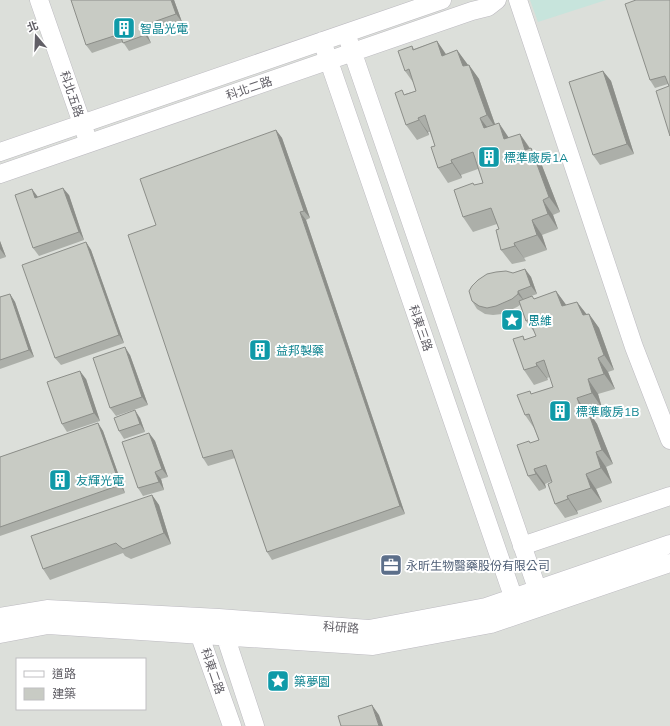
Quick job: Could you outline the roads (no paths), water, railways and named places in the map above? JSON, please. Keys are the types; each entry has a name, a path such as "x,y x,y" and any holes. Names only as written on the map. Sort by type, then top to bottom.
{"street":[{"name":"科北五路","path":"40,0 89,143"},
{"name":"科北二路","path":"0,152 442,0"},
{"name":"科北二路","path":"0,174 352,52 472,11 488,7 497,0"},
{"path":"518,0 634,347 670,440"},
{"name":"科東三路","path":"346,33 540,598"},
{"name":"科東三路","path":"322,41 520,614"},
{"path":"522,546 670,496"},
{"name":"科研路","path":"0,634 48,625 373,646 491,624 520,614 540,598 670,544"},
{"name":"科研路","path":"0,617 47,609 219,618 369,629 486,607 514,597 540,598 670,563"},
{"name":"科東二路","path":"193,617 232,726"},
{"name":"科東二路","path":"219,618 256,726"}],"place":[{"name":"智晶光電","path":"124,28"},
{"name":"標準廠房1A","path":"489,157"},
{"name":"思維","path":"512,320"},
{"name":"益邦製藥","path":"260,350"},
{"name":"標準廠房1B","path":"560,411"},
{"name":"友輝光電","path":"60,480"},
{"name":"永昕生物醫藥股份有限公司","path":"391,565"},
{"name":"築夢園","path":"278,681"}]}
